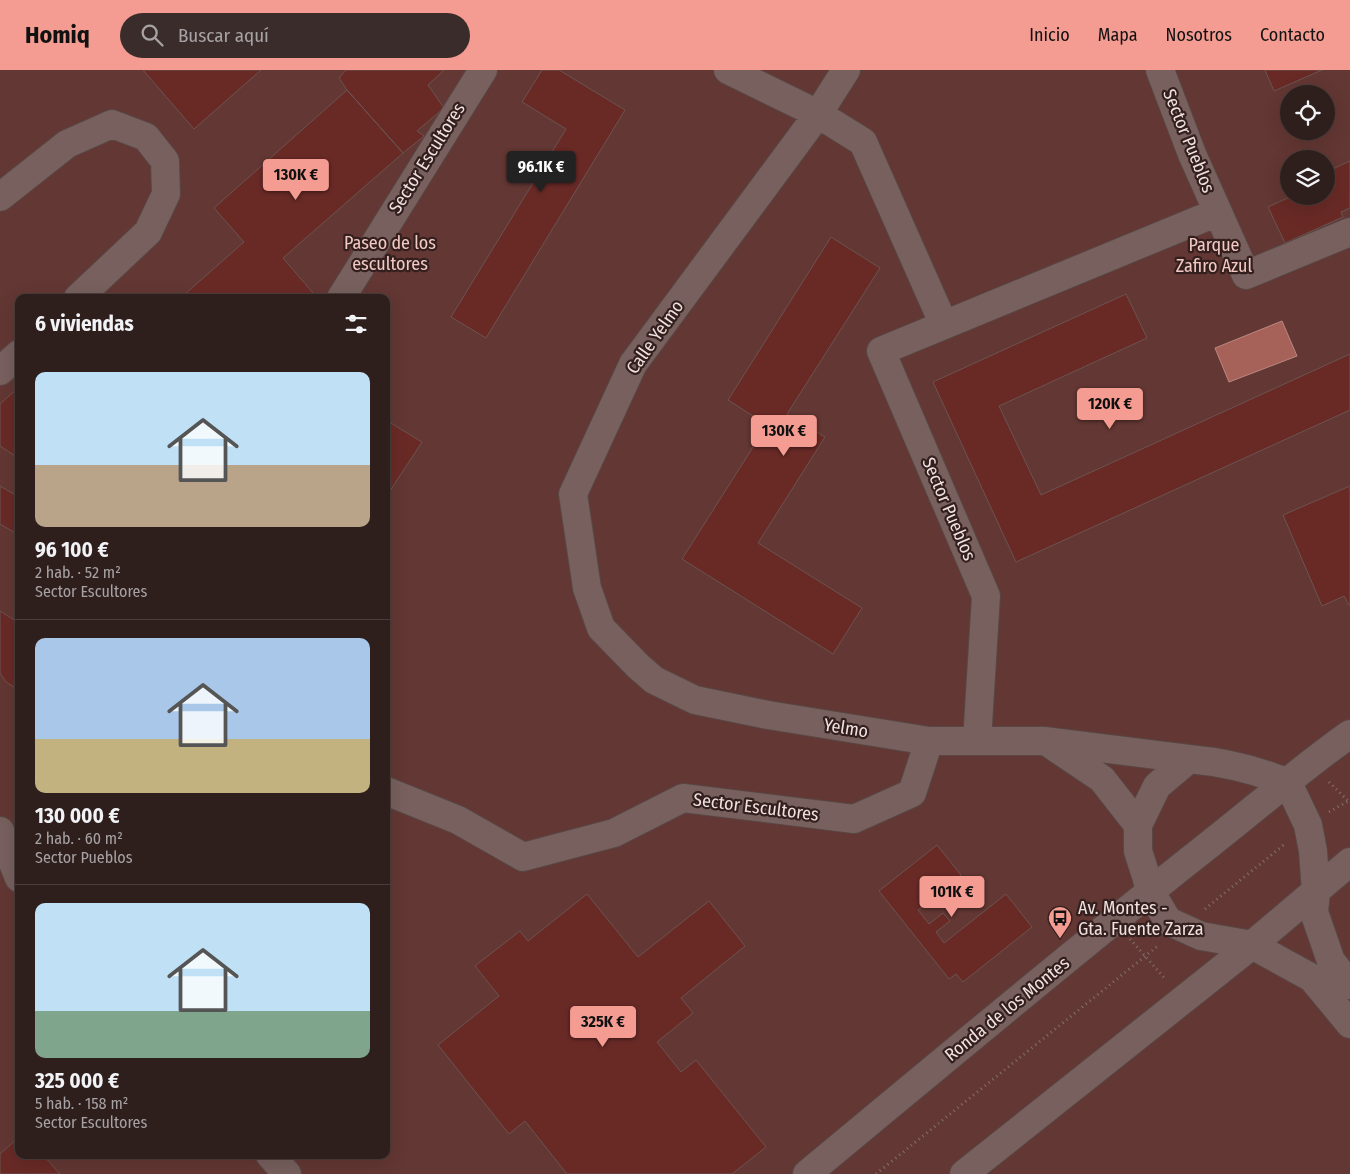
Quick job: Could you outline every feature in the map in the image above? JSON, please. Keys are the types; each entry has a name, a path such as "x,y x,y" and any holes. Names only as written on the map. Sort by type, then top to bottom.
{"street":[{"name":"Sector Escultores","path":"343,294 483,70"},
{"path":"728,70 818,114 863,142 944,325"},
{"name":"Calle Yelmo","path":"654,680 601,628 587,588 573,494 633,364 818,114 846,70"},
{"name":"Sector Pueblos","path":"1160,70 1192,154 1246,275 1349,235"},
{"path":"0,197 67,144 112,124 146,137 165,161 166,194 148,232 82,294"},
{"name":"Sector Pueblos","path":"977,741 986,596 881,351 1218,212"},
{"path":"0,371 15,358"},
{"name":"Yelmo","path":"654,680 695,700 768,715 929,741 1044,741 1205,761 1266,774 1288,783"},
{"name":"Ronda de los Montes","path":"806,1174 1150,891 1288,783 1310,763 1350,734"},
{"name":"Sector Escultores","path":"390,793 458,820 523,856 614,833 683,798 854,818 912,792 929,741"},
{"path":"1044,741 1102,779 1138,824"},
{"path":"1189,759 1157,786 1138,824 1138,851 1150,891 1168,922 1201,936 1252,946 1312,978 1350,1024"},
{"path":"1288,783 1308,825 1313,851 1316,892 1314,912 1331,961 1350,985"},
{"path":"0,831 15,868"},
{"path":"0,858 15,874"},
{"path":"964,1174 1252,946 1345,866"},
{"path":"1331,961 1327,927 1333,890 1345,866"},
{"path":"274,1159 287,1174"}],"path":[{"path":"876,1174 1308,825 1350,800"},
{"path":"1114,921 1183,999"}],"green space":[{"path":"0,70 1350,70 1350,1174 0,1174"}],"shaded area":[{"path":"1282,321 1297,356 1229,382 1215,348"}],"building":[{"path":"143,70 261,70 194,129"},
{"path":"346,70 444,70 428,85 444,108 417,131 424,136 403,153 347,90 339,78"},
{"path":"542,70 559,70 625,110 486,338 451,317 566,129 522,102"},
{"path":"1265,70 1322,70 1288,85 1280,85 1280,88 1274,91"},
{"path":"347,90 403,153 283,258 313,293 312,294 185,294 244,242 214,208"},
{"path":"1350,161 1350,208 1341,212 1343,217 1285,243 1268,207 1280,202 1280,205 1335,205 1335,168"},
{"path":"831,237 880,268 787,414 825,437 758,543 862,608 833,654 682,559 767,425 728,400"},
{"path":"1126,294 1147,338 999,406 1041,495 1350,354 1350,410 1016,562 933,382"},
{"path":"15,391 14,455 0,446 0,404"},
{"path":"390,422 422,442 390,491"},
{"path":"0,486 15,495 15,533 0,524"},
{"path":"1350,486 1350,605 1344,596 1322,606 1283,515"},
{"path":"0,611 15,620 15,688 6,682 0,673"},
{"path":"937,845 961,875 918,910 929,924 943,913 950,921 936,932 944,943 1006,894 1032,927 963,982 956,974 949,979 879,891"},
{"path":"587,894 638,957 709,901 745,946 681,998 693,1013 657,1042 681,1072 696,1060 766,1147 732,1174 567,1174 525,1121 509,1134 438,1045 499,996 475,966 520,931 528,941"},
{"path":"15,1141 15,1159 47,1159 60,1174 0,1174 0,1154"}],"place":[{"name":"Av. Montes - Gta. Fuente Zarza","path":"1060,939"}],"park label":[{"name":"Paseo de los escultores","path":"390,253"},
{"name":"Parque Zafiro Azul","path":"1214,255"}]}
